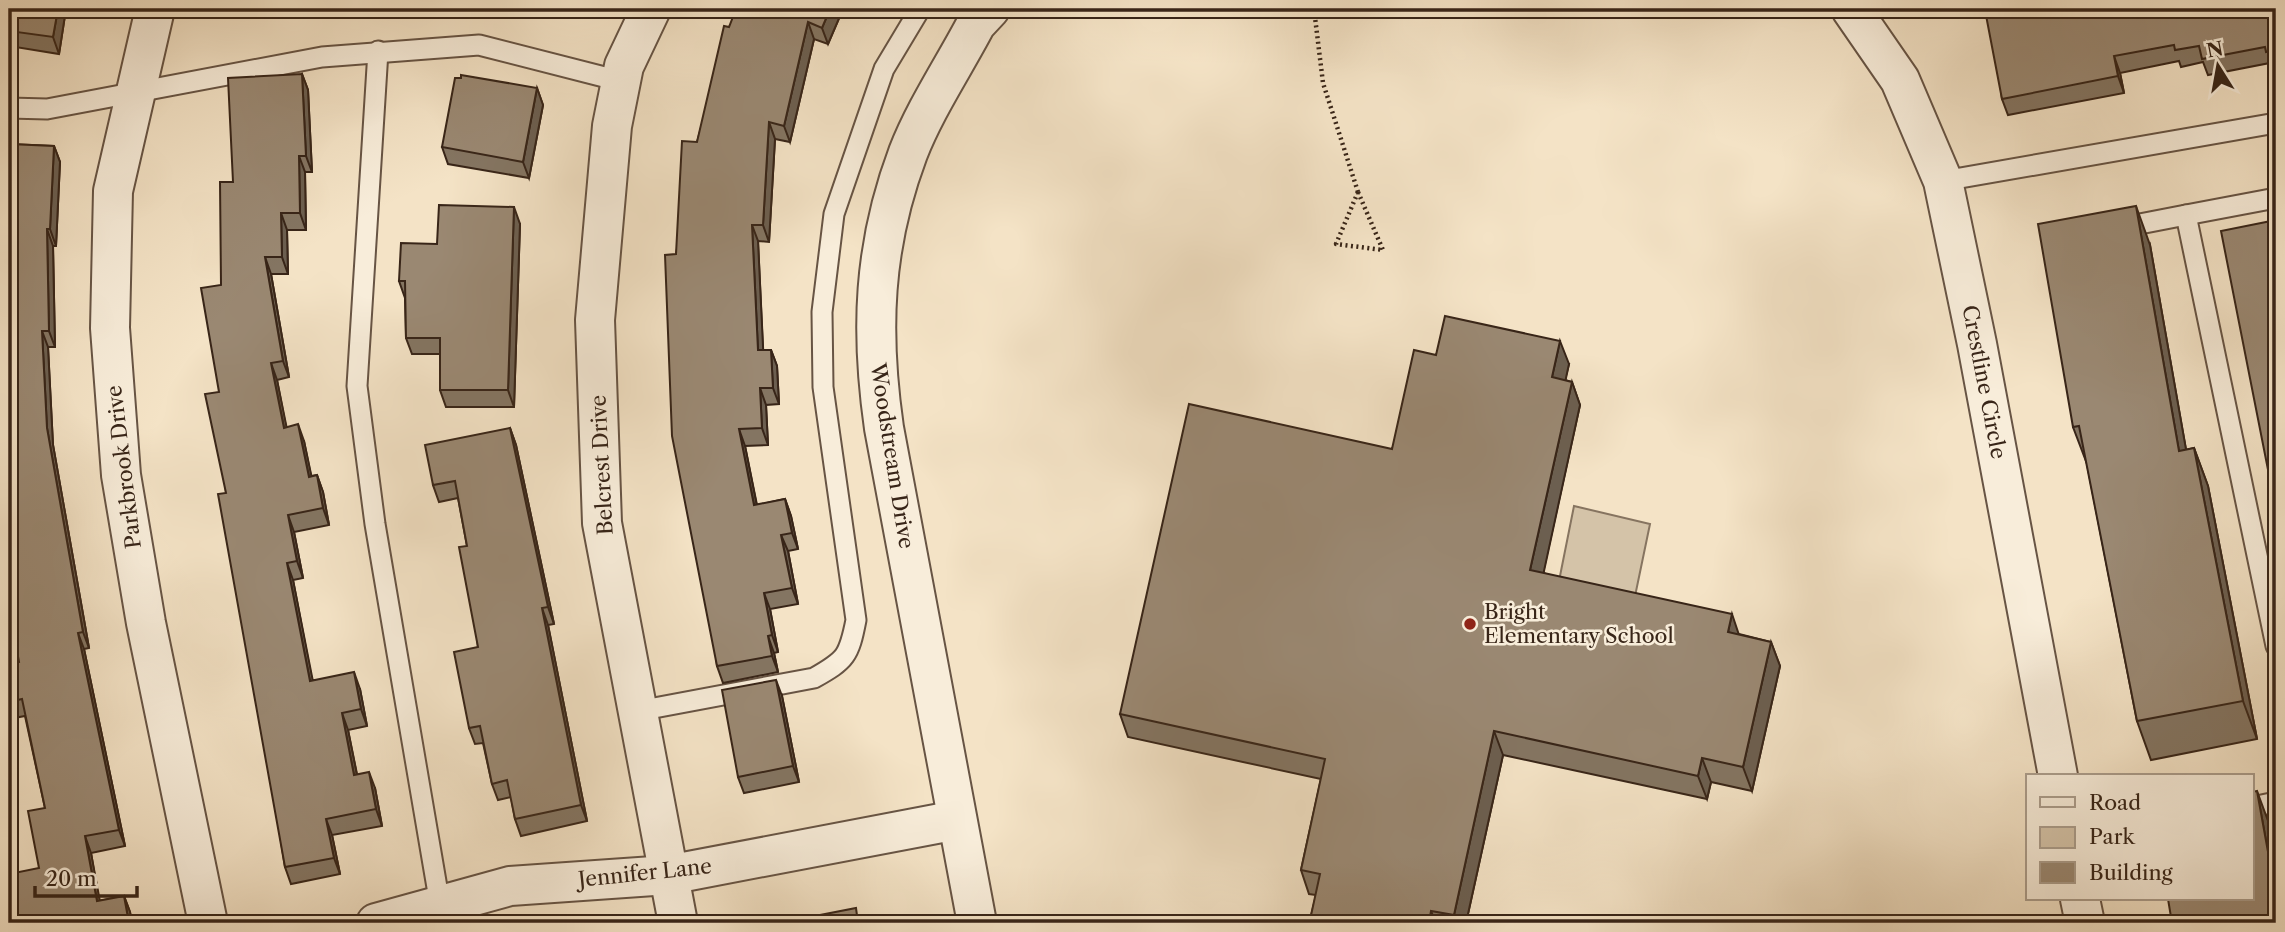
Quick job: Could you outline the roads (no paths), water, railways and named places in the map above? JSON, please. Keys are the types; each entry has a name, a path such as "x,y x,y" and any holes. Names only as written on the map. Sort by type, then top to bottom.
{"street":[{"name":"Parkbrook Drive","path":"155,9 113,191 110,328 121,475 146,624 208,923"},
{"name":"Belcrest Drive","path":"651,9 624,66 612,126 596,333 602,523 678,923"},
{"name":"Woodstream Drive","path":"976,923 884,428 876,370 875,334 880,250 908,152 976,24 990,9"},
{"name":"Crestline Circle","path":"1851,9 1900,80 1943,181 1978,344 2058,774"},
{"name":"Jennifer Lane","path":"376,923 510,886 668,875 957,820"},
{"path":"2080,900 2085,923"}],"lane":[{"path":"638,711 814,678 838,664 850,652 856,620 824,387 822,312 834,214 884,69 920,9"},
{"path":"9,108 47,109 322,57 479,46 620,82"},
{"path":"378,51 357,386 375,524 440,905"},
{"path":"1943,181 2276,123"},
{"path":"2106,230 2276,198"},
{"path":"2186,215 2272,603 2276,646"},
{"path":"2254,807 2276,802"}],"place":[{"name":"Bright Elementary School","path":"1470,624"}]}
